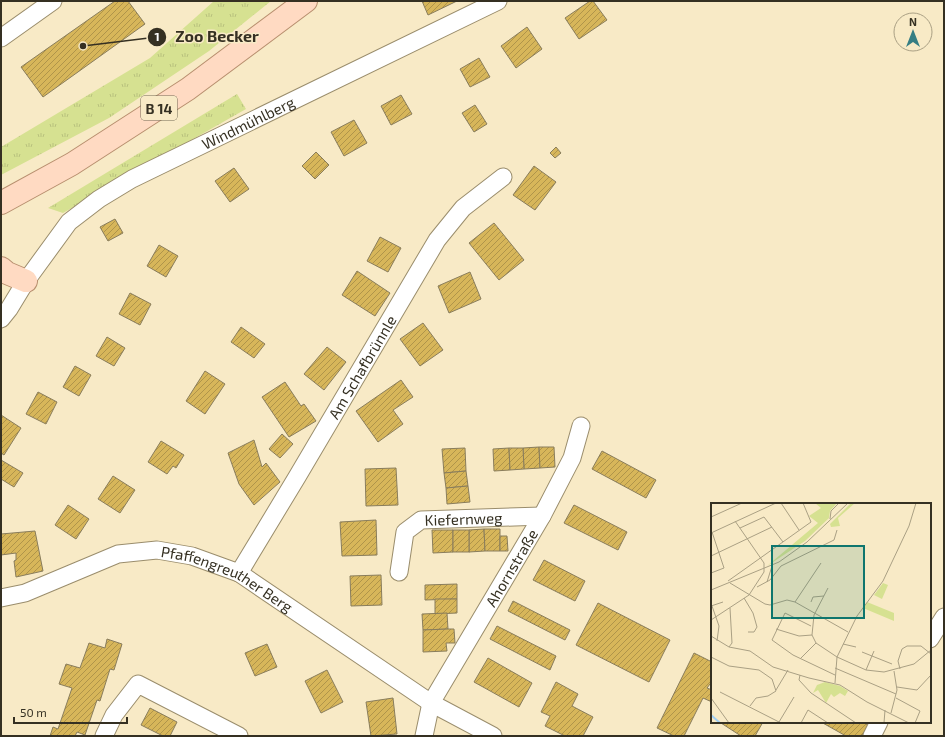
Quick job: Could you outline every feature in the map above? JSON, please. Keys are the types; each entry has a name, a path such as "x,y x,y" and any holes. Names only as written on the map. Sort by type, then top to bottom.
{"main road":[{"name":"B 14","path":"2,205 72,164 188,90 306,1"},
{"path":"1,268 7,273 26,281"}],"street":[{"path":"1,38 53,1"},
{"name":"Windmühlberg","path":"1,319 26,281 69,222 99,199 132,179 498,1"},
{"name":"Am Schafbrünnle","path":"239,573 437,240 463,208 503,177"},
{"name":"Ahornstraße","path":"430,703 542,516 572,458 581,426"},
{"name":"Kiefernweg","path":"399,572 405,532 421,520 542,516"},
{"name":"Pfaffengreuther Berg","path":"1,598 25,593 118,554 157,550 192,556 239,573 430,703 493,736"},
{"path":"931,638 944,617"},
{"path":"104,736 114,715 138,684 238,736"},
{"path":"424,736 430,703"},
{"path":"872,736 878,723"}],"green space":[{"path":"214,1 271,1 209,51 109,118 1,175 1,147 150,58"},
{"path":"237,94 246,109 63,213 48,208"}],"building":[{"path":"115,1 128,1 145,24 43,97 21,67"},
{"path":"422,1 457,1 428,15"},
{"path":"590,1 593,1 607,20 579,39 565,18"},
{"path":"527,27 542,49 516,68 501,46"},
{"path":"479,58 490,77 470,87 460,69"},
{"path":"401,95 412,114 391,125 381,106"},
{"path":"475,105 487,124 474,132 462,113"},
{"path":"354,120 367,143 344,156 331,132"},
{"path":"556,147 561,153 555,158 550,153"},
{"path":"316,152 329,165 315,179 302,166"},
{"path":"534,166 556,182 535,210 513,195"},
{"path":"234,168 249,189 230,202 215,181"},
{"path":"115,219 123,233 108,241 100,227"},
{"path":"494,223 524,260 499,280 469,243"},
{"path":"380,237 401,248 388,272 367,261"},
{"path":"159,245 178,256 166,277 147,266"},
{"path":"357,271 390,293 375,316 342,295"},
{"path":"470,272 481,299 449,313 438,286"},
{"path":"130,293 151,304 140,325 119,314"},
{"path":"423,323 443,350 420,366 400,339"},
{"path":"241,327 265,344 254,358 231,342"},
{"path":"107,337 125,348 114,366 96,356"},
{"path":"327,347 346,362 324,390 304,374"},
{"path":"75,366 91,375 79,396 63,387"},
{"path":"205,371 225,384 205,414 186,401"},
{"path":"401,380 413,397 393,410 403,424 378,442 356,411"},
{"path":"285,382 301,406 304,404 316,421 289,437 262,397"},
{"path":"38,392 57,402 46,424 26,414"},
{"path":"1,415 21,428 4,455 1,453"},
{"path":"282,434 293,444 280,458 269,449"},
{"path":"254,440 262,467 266,463 280,482 254,505 239,484 228,453"},
{"path":"161,441 184,455 176,468 173,466 167,474 148,462"},
{"path":"539,447 540,468 524,469 523,448"},
{"path":"539,447 554,447 555,467 540,468"},
{"path":"465,448 466,471 444,473 442,449"},
{"path":"509,448 510,470 494,471 493,449"},
{"path":"509,448 523,448 524,469 510,470"},
{"path":"602,451 656,480 646,498 592,469"},
{"path":"1,460 23,473 14,487 1,479"},
{"path":"396,468 398,505 366,506 365,469"},
{"path":"466,471 468,486 446,488 444,473"},
{"path":"113,476 135,490 120,513 98,499"},
{"path":"468,486 470,502 447,504 446,488"},
{"path":"68,505 89,519 76,539 55,525"},
{"path":"574,505 627,532 618,550 564,523"},
{"path":"376,520 377,555 342,556 340,522"},
{"path":"484,529 485,551 469,552 469,530"},
{"path":"484,529 500,529 500,551 485,551"},
{"path":"432,530 453,530 453,552 433,553"},
{"path":"453,530 469,530 469,552 453,552"},
{"path":"35,531 43,571 16,577 14,561 16,560 16,553 1,555 1,534"},
{"path":"500,536 507,536 508,551 500,551"},
{"path":"544,560 585,581 575,601 533,580"},
{"path":"381,575 382,605 351,606 350,576"},
{"path":"457,584 457,599 425,600 425,585"},
{"path":"435,599 457,599 457,613 435,614"},
{"path":"513,601 570,630 565,640 508,611"},
{"path":"598,603 670,640 649,682 576,645"},
{"path":"447,613 448,629 423,630 422,614"},
{"path":"497,626 556,656 550,670 490,639"},
{"path":"454,629 455,643 446,643 447,651 423,652 423,630"},
{"path":"107,639 122,644 114,670 110,669 100,701 97,700 85,735 77,732 75,736 50,736 53,727 58,729 72,688 59,684 66,664 80,668 89,643 105,648"},
{"path":"267,644 277,667 255,676 245,653"},
{"path":"694,653 711,662 711,684 707,688 711,690 711,702 703,698 684,736 674,736 657,728"},
{"path":"488,658 532,683 519,707 474,682"},
{"path":"327,670 343,702 321,713 305,681"},
{"path":"556,682 578,694 572,706 593,717 583,736 565,736 545,726 550,716 541,712"},
{"path":"393,698 397,734 371,736 366,702"},
{"path":"150,708 177,722 170,736 163,736 141,725"},
{"path":"721,723 762,723 755,736 741,736"},
{"path":"823,723 864,723 868,725 862,736 846,736"}],"place":[{"name":"Zoo Becker","path":"83,46"}]}
